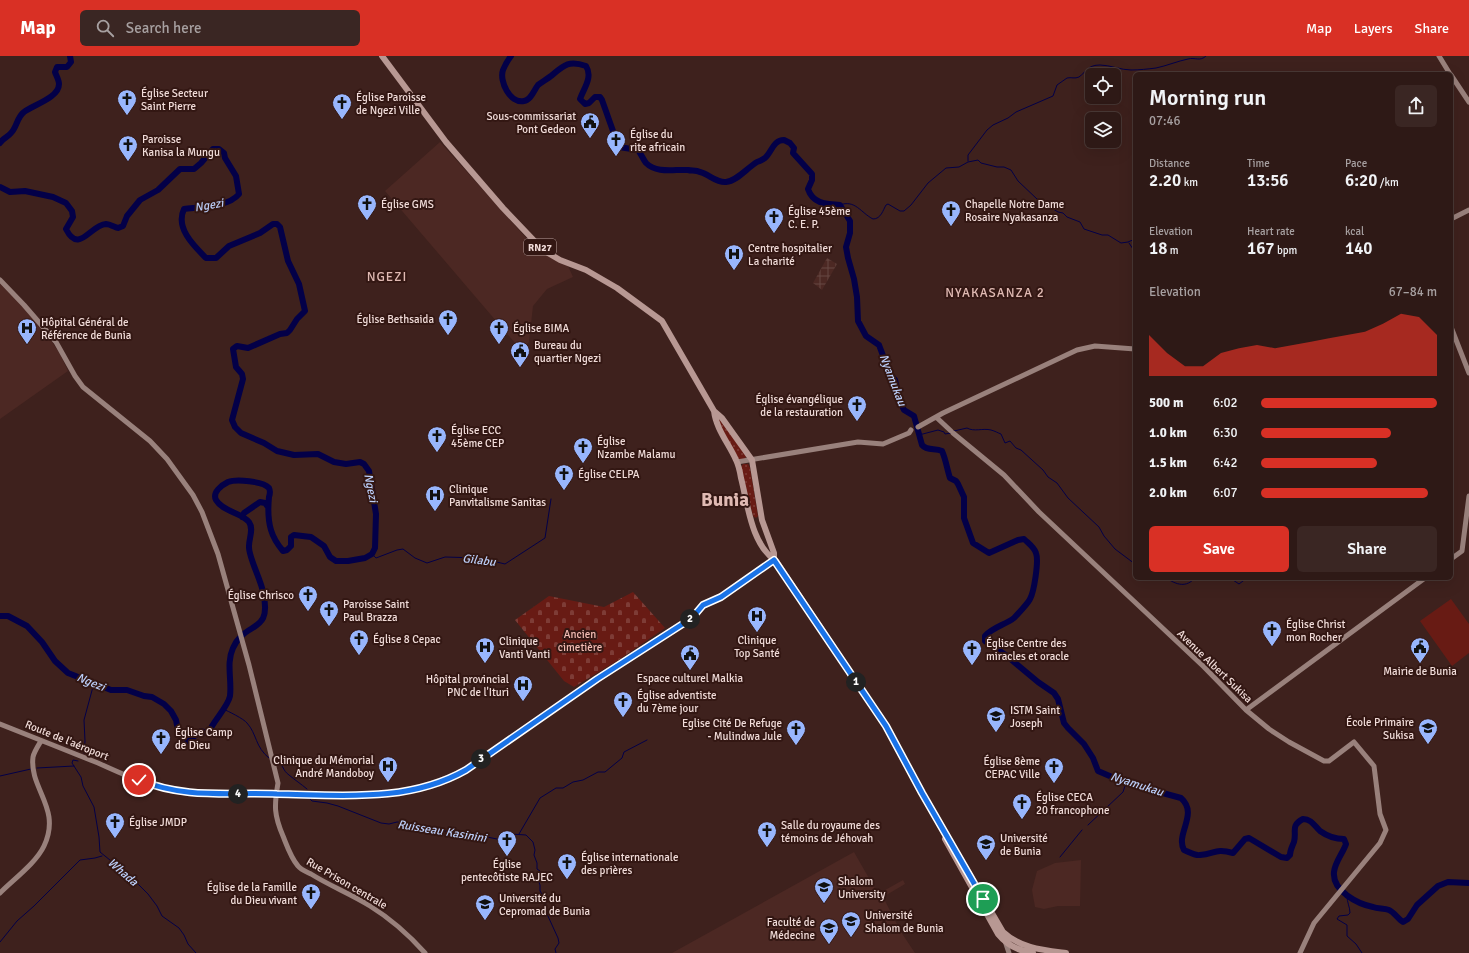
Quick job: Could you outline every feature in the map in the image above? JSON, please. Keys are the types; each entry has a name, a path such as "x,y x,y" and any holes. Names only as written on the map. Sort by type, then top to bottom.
{"main road":[{"name":"RN27","path":"382,56 446,142 503,208 543,250 560,260 586,270 617,288 662,321 714,411 722,418 752,460 762,520 774,553 774,560"},
{"name":"RN27","path":"714,411 715,421 737,462 752,522 759,540 886,726 922,793 927,808 998,934 1014,947 1033,953"},
{"path":"752,522 762,520"},
{"name":"RN27","path":"1014,947 1029,946 1066,953"}],"street":[{"path":"1439,56 1449,72"},
{"path":"1453,78 1469,102"},
{"path":"1453,217 1469,210"},
{"name":"Rue Prison centrale","path":"0,280 10,289 56,342 82,387 150,441 167,459 185,483 202,512 213,537 249,666 278,783 274,803 275,812 293,859 299,867 320,880 369,905 386,916 412,939 425,953"},
{"path":"1453,332 1469,373"},
{"path":"920,426 943,413 1077,350 1096,346 1133,348"},
{"name":"Avenue Albert Sukisa","path":"936,417 1004,475 1039,512 1204,667 1246,710 1269,729 1288,742 1320,759 1329,760 1354,742 1374,766 1380,814 1386,830 1380,843 1314,923 1300,953"},
{"path":"737,462 858,442 883,444 909,433 912,430"},
{"path":"1453,558 1462,551 1469,496"},
{"name":"Route de l'aéroport","path":"0,724 149,784 171,791 201,794 331,796 386,795 421,788 449,779 466,770 597,679 692,618 703,605 721,597 774,560"},
{"path":"1246,710 1422,580"},
{"path":"0,892 40,853 48,836 50,824 48,811 35,778 33,763 33,755 41,741"},
{"path":"1006,939 1009,953"}],"shaded area":[{"path":"440,142 538,251 568,266 573,277 547,289 533,306 529,342 521,350 385,191"},
{"path":"827,258 837,264 822,290 813,283"},
{"name":"Hôpital Général de Référence de Bunia","path":"0,284 17,300 48,336 60,354 68,371 0,419"},
{"name":"Shalom University","path":"854,852 878,894 903,880 905,884 883,897 901,932 915,953 672,953"},
{"path":"1081,860 1080,906 1058,906 1044,909 1035,907 1032,890 1037,871 1055,863"}],"green space":[{"path":"717,419 720,420 746,456 745,459 737,459"},
{"path":"743,464 748,464 750,468 758,516 756,518 753,516 741,467"},
{"name":"Ancien cimetière","path":"633,592 665,628 617,661 574,687 564,681 515,620 549,596 604,607"},
{"path":"1451,599 1469,624 1469,653 1452,666 1420,621"}],"waterway":[{"name":"Ngezi","path":"0,143 13,131 18,119 24,112 45,101 55,93 59,84 55,72 57,67 67,67 71,62 70,56"},
{"name":"Nyamukau","path":"511,56 503,70 502,75 507,91 514,99 519,101 529,99 538,85 563,66 575,63 586,66 589,74 586,87 580,99 585,104 589,103 595,97 600,97 613,131 615,144 619,147 638,150 646,163 655,169 697,171 719,181 726,182 734,179 765,158 777,142 784,140 790,143 794,148 793,153 812,174 812,180 808,189 813,198 821,202 840,205 850,221 850,233 846,247 857,297 858,321 866,336 879,345 890,374 895,380 900,402 904,410 914,416 922,445 929,449 942,451 950,478 956,481 964,497 964,518 973,543 989,553 1018,540 1024,539 1033,547 1036,553 1036,576 1032,595 1029,601 1014,618 988,633 985,636 985,641 1007,656 1038,682 1054,693 1058,699 1064,723 1084,744 1093,758 1098,771 1126,783 1181,798 1186,804 1188,811 1182,837 1184,850 1198,855 1219,851 1233,853 1245,839 1249,838 1281,857 1287,858 1290,855 1294,842 1295,826 1303,819 1308,820 1320,831 1335,838 1344,839 1346,844 1334,872 1334,879 1342,891 1347,896 1360,903 1393,912 1403,922 1408,919 1417,905 1438,886 1448,882 1469,883"},
{"path":"968,161 968,155 987,130 993,125 1008,118 1016,112 1053,96 1057,85 1067,78 1079,77 1093,66 1104,65 1134,70 1156,68 1188,59 1202,59 1206,56"},
{"name":"Ngezi","path":"0,187 10,192 25,191 53,197 66,203 72,211 73,217 66,229 75,239 80,239 100,226 106,224 118,228 123,226 127,216 140,200 158,190 180,169 194,169 213,149 219,149 224,153 225,158 236,176 239,194 228,202 221,204 184,209 182,223 187,236 206,258 216,258 229,246 260,233 273,224 277,224 280,227 288,261 299,284 305,311 287,333 280,334 248,348 237,346 233,349 236,367 242,374 243,379 232,420 235,427 241,433 264,443 277,451 294,455 318,454 334,462 346,464 360,462 364,464 369,471 376,514 375,548 372,554 365,558 348,561 336,561 330,557 324,546 311,537 294,535 291,537 291,546 287,550 283,551 271,530 268,514 270,491 266,486 256,482 232,481 218,489 215,497 219,504 249,522 251,531 249,550 263,592 265,606 264,615 256,626 244,633 238,639 233,648 230,660 230,696 226,705 209,732 207,733 201,731 187,741 178,730 176,720 171,711 164,704 152,697 127,690 111,690 68,673 55,661 42,642 27,626 8,616 0,616"},
{"path":"840,205 854,205 873,219 878,218 888,204 900,211 904,211 911,205 928,183 946,168 959,167 968,162 978,160 981,163 1004,167 1011,170 1018,181 1037,199 1058,212 1063,213 1067,217 1080,222 1084,229 1102,235 1108,235 1121,243 1133,240"},
{"path":"1129,243 1133,249"},
{"path":"954,431 967,428 973,430 985,429 1001,434 1005,443 1010,441 1016,448 1021,450 1043,470 1048,477 1057,483 1068,498 1099,527 1104,536 1115,549 1133,562"},
{"path":"919,435 938,430 944,432 945,434 951,433"},
{"name":"Gilabu","path":"372,554 376,558 403,549 415,558 427,563 445,557 480,558 505,564 545,538 551,499"},
{"path":"242,517 244,513 260,502 265,503 268,507"},
{"path":"1170,580 1178,584 1185,584 1193,580"},
{"path":"1233,580 1239,584 1244,580"},
{"name":"Whada","path":"84,753 84,720 94,683"},
{"name":"Ruisseau Kasinini","path":"223,709 247,723 264,754 269,758"},
{"path":"519,834 540,798 556,788 563,788 573,782 583,780 598,772 605,772 622,758 624,752 647,740"},
{"name":"Whada","path":"78,761 73,760 72,763 81,777 83,786 94,807 100,852 131,877 148,894 162,916 179,928 188,944 196,953"},
{"name":"Ruisseau Kasinini","path":"276,761 287,773 307,789"},
{"path":"37,768 74,766"},
{"path":"0,776 31,769"},
{"path":"1088,825 1123,792 1126,783"},
{"name":"Ruisseau Kasinini","path":"309,798 312,801 338,806 381,823 409,823 429,829 497,839 511,834 526,835 533,842 537,869 540,871 538,880 540,891 544,897 547,914 558,938 559,943 555,949 556,953"},
{"path":"1060,857 1082,830"},
{"path":"0,942 17,921 80,860 102,856"},
{"path":"1347,896 1350,913 1348,915 1339,916 1337,919 1347,925 1347,936 1356,944 1362,953"}],"place":[{"name":"Église Secteur Saint Pierre","path":"127,116"},
{"name":"Église Paroisse de Ngezi Ville","path":"342,120"},
{"name":"Sous-commissariat Pont Gedeon","path":"590,139"},
{"name":"Église du rite africain","path":"616,157"},
{"name":"Paroisse Kanisa la Mungu","path":"128,162"},
{"name":"Église GMS","path":"367,221"},
{"name":"Chapelle Notre Dame Rosaire Nyakasanza","path":"951,227"},
{"name":"Église 45ème C. E. P.","path":"774,234"},
{"name":"Centre hospitalier La charité","path":"734,271"},
{"name":"Église Bethsaida","path":"448,336"},
{"name":"Hôpital Général de Référence de Bunia","path":"27,345"},
{"name":"Église BIMA","path":"499,345"},
{"name":"Bureau du quartier Ngezi","path":"520,368"},
{"name":"Église évangélique de la restauration","path":"857,422"},
{"name":"Église ECC 45ème CEP","path":"437,453"},
{"name":"Église Nzambe Malamu","path":"583,464"},
{"name":"Église CELPA","path":"564,491"},
{"name":"Clinique Panvitalisme Sanitas","path":"435,512"},
{"name":"Église Chrisco","path":"308,612"},
{"name":"Paroisse Saint Paul Brazza","path":"329,627"},
{"name":"Clinique Top Santé","path":"757,633"},
{"name":"Église Christ mon Rocher","path":"1272,647"},
{"name":"Église 8 Cepac","path":"359,656"},
{"name":"Clinique Vanti Vanti","path":"485,664"},
{"name":"Mairie de Bunia","path":"1420,664"},
{"name":"Église Centre des miracles et oracle","path":"972,666"},
{"name":"Espace culturel Malkia","path":"690,671"},
{"name":"Hôpital provincial PNC de l'Ituri","path":"523,702"},
{"name":"Église adventiste du 7ème jour","path":"623,718"},
{"name":"ISTM Saint Joseph","path":"996,733"},
{"name":"École Primaire Sukisa","path":"1428,745"},
{"name":"Eglise Cité De Refuge - Mulindwa Jule","path":"796,746"},
{"name":"Église Camp de Dieu","path":"161,755"},
{"name":"Clinique du Mémorial André Mandoboy","path":"388,783"},
{"name":"Église 8ème CEPAC Ville","path":"1054,784"},
{"name":"Église CECA 20 francophone","path":"1022,820"},
{"name":"Église JMDP","path":"115,839"},
{"name":"Salle du royaume des témoins de Jéhovah","path":"767,848"},
{"name":"Église pentecôtiste RAJEC","path":"507,857"},
{"name":"Université de Bunia","path":"986,861"},
{"name":"Église internationale des prières","path":"567,880"},
{"name":"Shalom University","path":"824,904"},
{"name":"Église de la Famille du Dieu vivant","path":"311,910"},
{"name":"Université du Cepromad de Bunia","path":"485,921"},
{"name":"Université Shalom de Bunia","path":"851,938"},
{"name":"Faculté de Médecine","path":"829,945"}],"district":[{"name":"NGEZI","path":"387,276"},
{"name":"NYAKASANZA 2","path":"995,292"},
{"name":"Bunia","path":"725,499"}],"route":[{"path":"139,780 171,791 201,794 331,796 386,795 406,792 444,781 466,770 597,679 692,618 703,605 721,597 774,560 886,726 922,793 983,899"}]}
